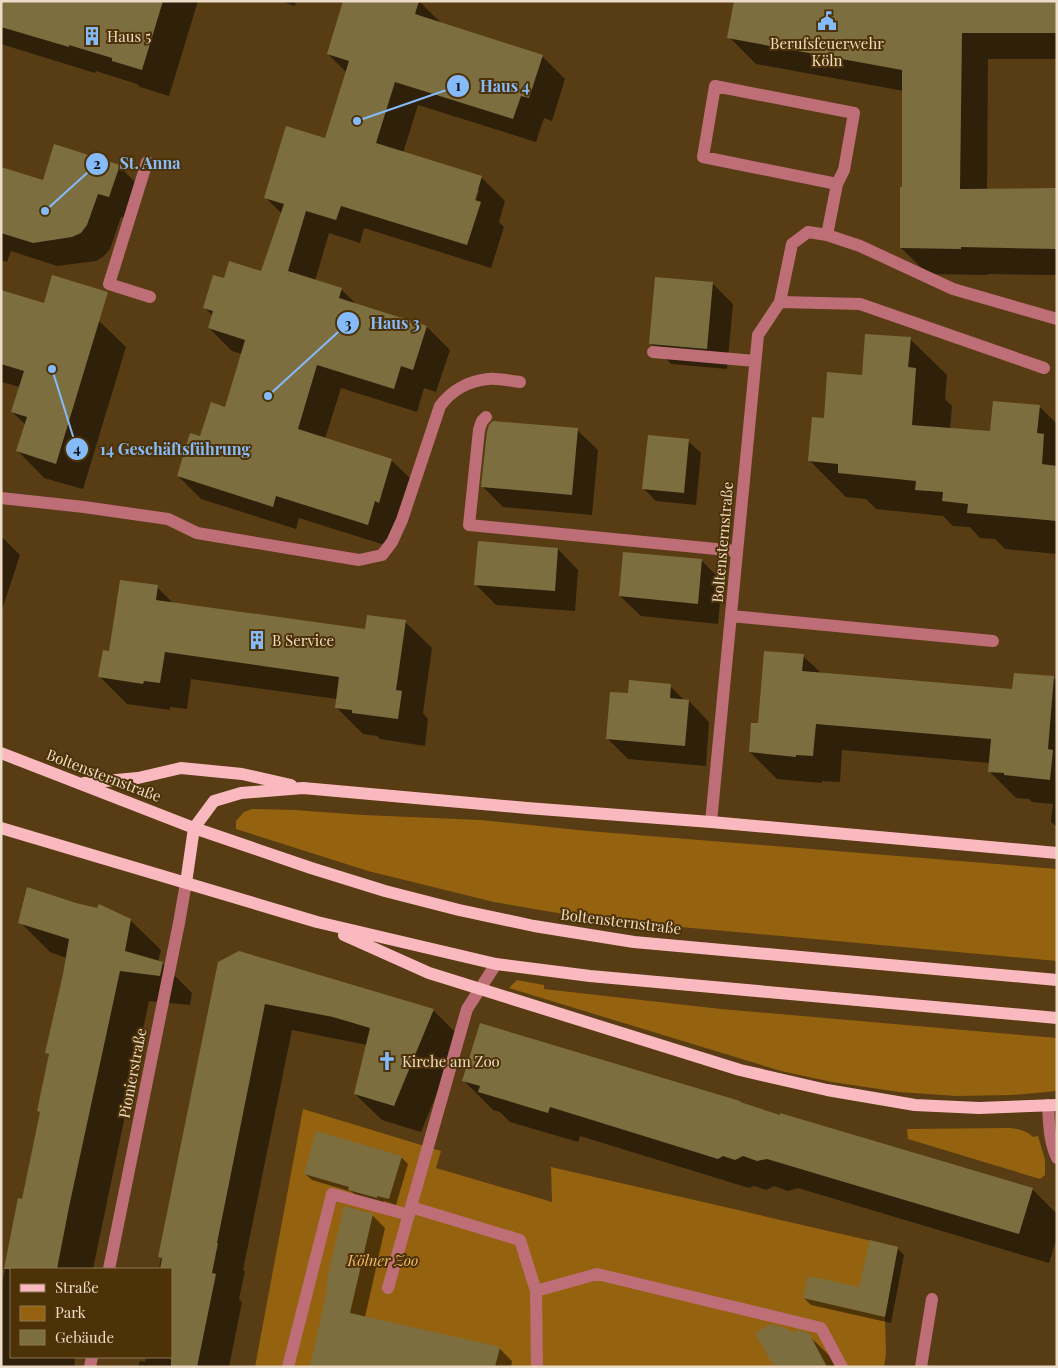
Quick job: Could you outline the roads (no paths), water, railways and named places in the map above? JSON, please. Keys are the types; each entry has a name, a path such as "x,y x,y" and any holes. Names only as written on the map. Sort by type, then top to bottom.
{"main road":[{"name":"Boltensternstraße","path":"1,753 194,828 385,891 459,910 534,926 634,942 1057,980"},
{"path":"80,783 138,778 181,768 242,774 303,788 1057,853"},
{"path":"186,883 194,828 214,801 241,793 303,788"},
{"path":"1,828 317,922 496,964 590,976 1057,1018"},
{"path":"317,922 430,973 740,1070 827,1090 915,1105 979,1108 1052,1105"}],"street":[{"path":"827,235 837,184 844,170 854,113 715,86 703,158 837,184"},
{"path":"147,162 109,284 150,297"},
{"path":"1044,368 860,304 780,302 792,244 808,232 827,235 860,246 954,289 1057,319"},
{"name":"Boltensternstraße","path":"711,822 758,335 780,302"},
{"path":"653,352 755,360"},
{"path":"1,498 168,519 197,533 360,560 382,556 392,542 402,520 440,406 447,396 464,386 488,379 520,382"},
{"path":"486,417 482,421 479,430 469,525 737,551"},
{"path":"731,616 993,641"},
{"name":"Pionierstraße","path":"109,1268 178,932 186,883"},
{"path":"388,1288 467,1009 496,964"},
{"path":"1052,1105 1050,1134 1053,1150 1057,1158"},
{"path":"288,1367 332,1194 410,1211 520,1240 536,1291 537,1367"},
{"path":"536,1291 597,1274 821,1328 842,1367"},
{"path":"921,1367 932,1299"}],"place":[{"name":"Berufsfeuerwehr Köln","path":"827,21"},
{"name":"Haus 5","path":"92,36"},
{"name":"Haus 4","path":"357,121"},
{"name":"St. Anna","path":"45,211"},
{"name":"14 Geschäftsführung","path":"52,369"},
{"name":"Haus 3","path":"268,396"},
{"name":"B Service","path":"257,640"},
{"name":"Kirche am Zoo","path":"387,1061"}],"park label":[{"name":"Kölner Zoo","path":"383,1260"}]}
